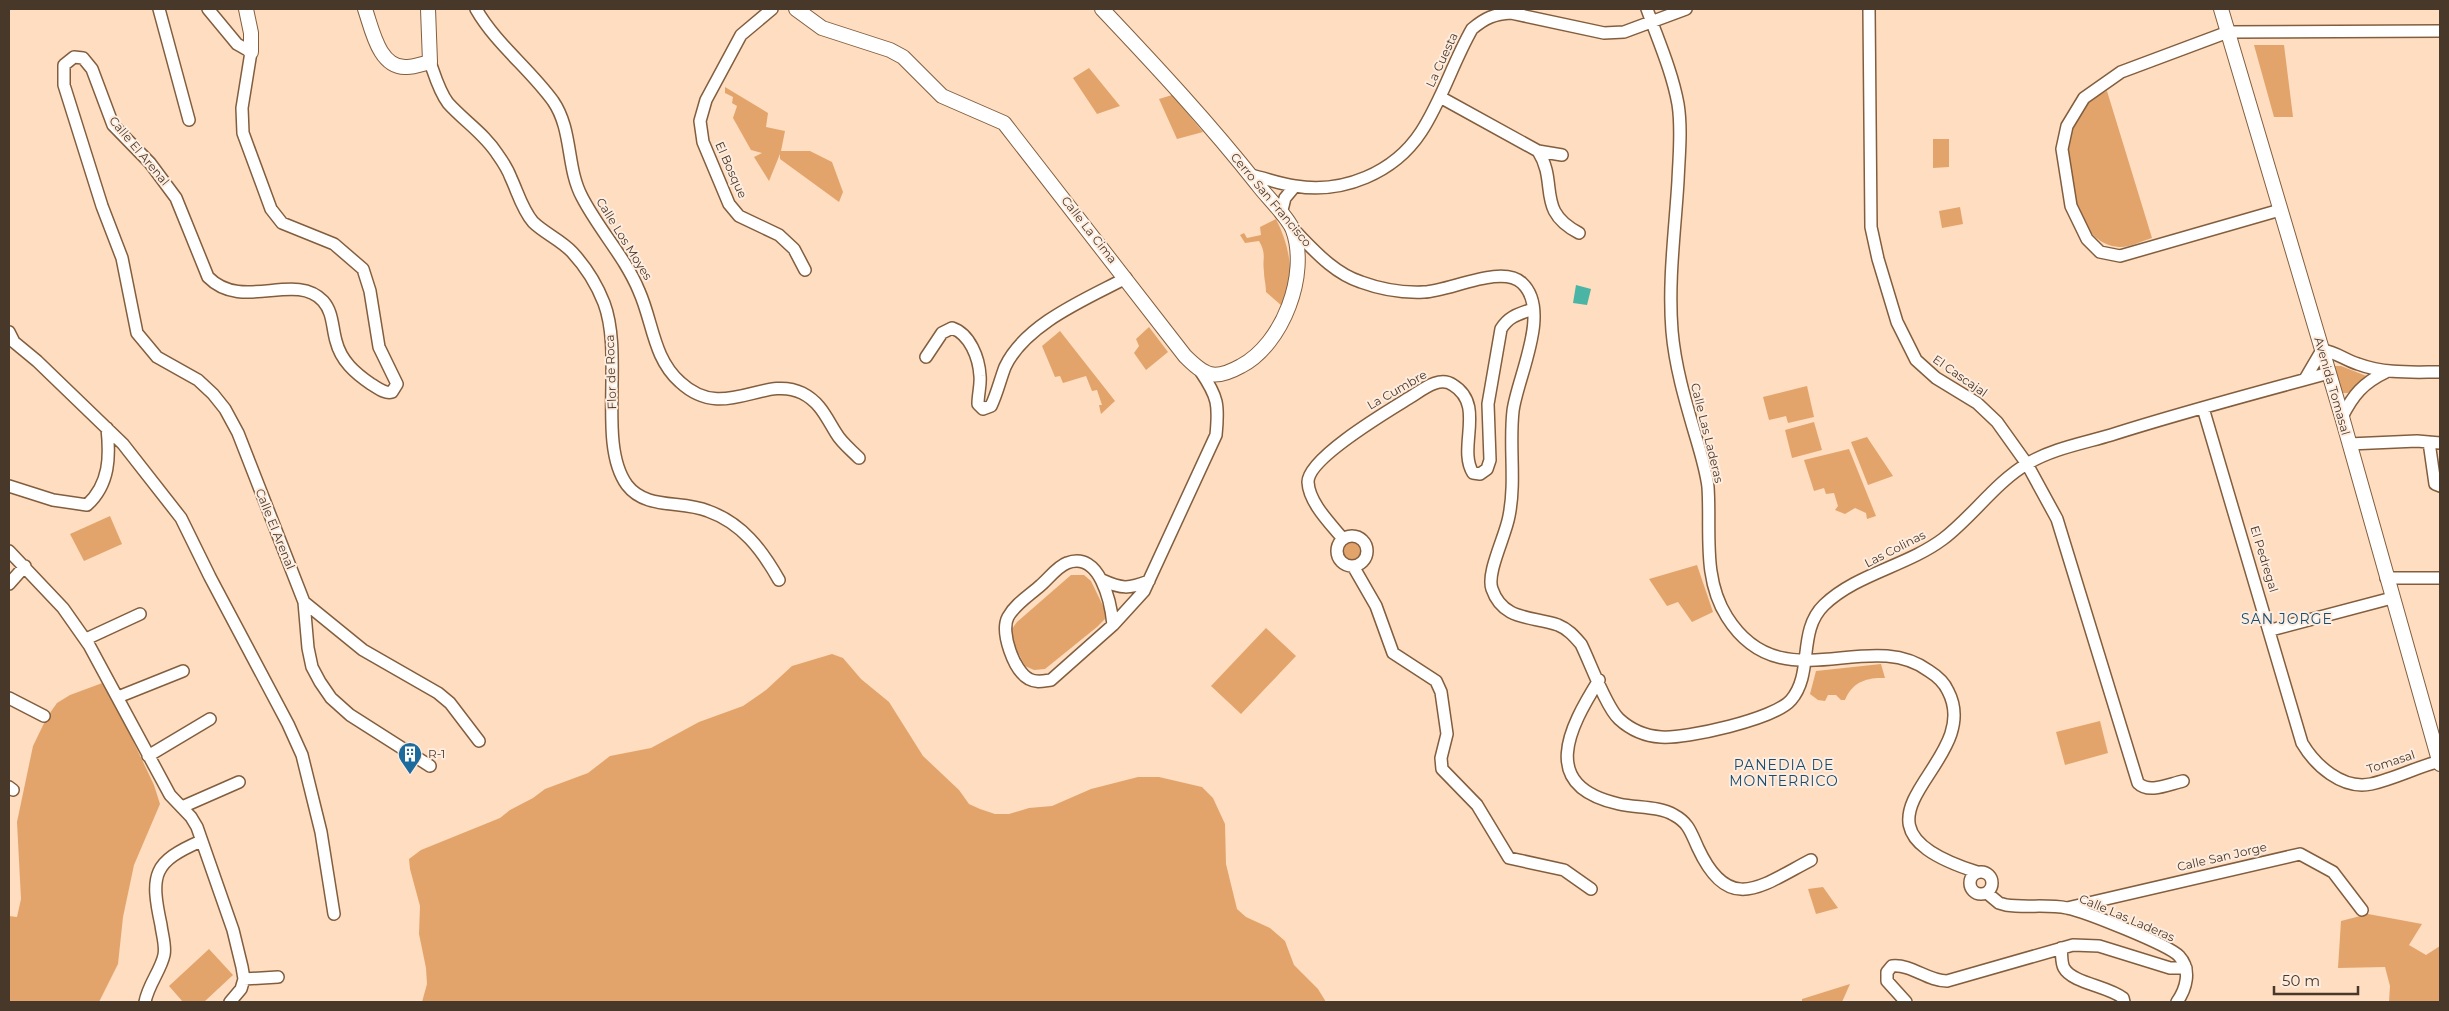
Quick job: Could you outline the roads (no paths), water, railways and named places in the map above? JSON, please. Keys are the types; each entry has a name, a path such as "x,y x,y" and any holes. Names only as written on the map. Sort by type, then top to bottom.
{"street":[{"path":"159,9 189,120"},
{"path":"208,9 237,44 251,52"},
{"name":"Calle El Arenal","path":"246,9 251,33 251,52 243,101 243,126 266,198 276,217 282,222 334,244 364,269 370,291 379,346 397,382 392,392 389,393 381,390 346,364 336,342 327,306 314,294 297,290 233,292 215,284 203,268 187,220 176,198 150,163 113,125 92,69 87,61 80,57 69,59 64,65 63,76 102,206 122,258 132,313 138,333 158,357 198,380 225,409 238,433 304,602 305,628 312,667 331,698 350,715 430,766"},
{"path":"365,9 385,58 394,65 406,67 430,62"},
{"name":"Flor de Roca","path":"428,9 430,62 439,88 448,102 480,133 496,152 511,176 522,205 533,222 572,252 594,281 604,305 610,329 613,360 613,445 616,461 626,484 643,498 707,510 733,524 760,548 779,580"},
{"name":"Calle Los Moyes","path":"476,9 499,42 552,100 562,117 568,136 575,180 582,198 640,291 658,354 672,373 691,391 714,399 741,397 768,390 801,392 824,412 836,433 859,458"},
{"name":"El Bosque","path":"772,9 741,35 706,100 700,121 703,142 729,204 739,216 779,235 794,249 805,270"},
{"name":"Calle La Cima","path":"796,9 822,28 890,50 903,57 942,96 1004,123 1185,356 1201,372"},
{"name":"Cerro San Francisco","path":"1102,9 1184,96 1292,229 1341,274 1360,282 1392,290 1422,292 1437,291 1502,275 1514,277 1523,284 1529,293 1534,322 1528,359 1513,410 1514,479 1509,516 1491,573 1491,588 1499,602 1513,614 1530,620 1556,625 1574,636 1581,644 1599,680"},
{"name":"Calle Las Laderas","path":"1647,9 1671,77 1678,105 1680,138 1670,304 1679,379 1708,485 1709,555 1714,590 1727,618 1749,644 1769,655 1805,662 1887,656 1904,658 1930,671 1948,689 1954,704 1954,721 1948,740 1911,806 1908,817 1909,829 1914,839 1922,848 1954,865 1977,872"},
{"name":"La Cuesta","path":"1250,175 1295,186 1340,186 1363,179 1385,168 1405,152 1422,132 1472,29 1484,19 1497,14 1511,13 1604,33 1624,32 1686,9"},
{"name":"El Cascajal","path":"1869,9 1871,227 1897,322 1916,360 1936,378 1977,403 1997,422 2027,464 2057,519 2138,783 2143,788 2149,789 2183,781"},
{"name":"Avenida Tomasal","path":"2220,9 2342,417 2386,578 2440,762"},
{"path":"2280,210 2120,256 2100,252 2087,239 2072,206 2062,149 2067,126 2084,98 2122,72 2228,32 2440,31"},
{"path":"1440,96 1538,151 1562,155"},
{"path":"1538,151 1543,159 1553,212 1560,221 1579,232"},
{"path":"1281,214 1284,198 1295,186"},
{"path":"1201,372 1215,375 1237,369 1260,351 1276,331 1285,316 1297,282 1298,259 1292,229"},
{"path":"926,357 942,332 952,328 961,331 968,340 977,361 980,377 978,404 983,409 991,406 1006,366 1029,335 1070,307 1126,278"},
{"name":"La Cumbre","path":"1343,540 1315,502 1310,491 1308,480 1317,463 1370,422 1431,385 1442,381 1453,384 1468,404 1470,415 1468,465 1473,473 1480,474 1487,469 1490,460 1488,404 1501,329 1506,320 1533,309"},
{"path":"9,332 14,342 123,444 181,518 288,724 302,755 321,832 334,914"},
{"path":"2305,379 2322,350 2334,351 2358,364 2386,372 2440,372"},
{"path":"1113,624 1102,580 1093,568 1080,562 1067,563 1016,607 1007,619 1005,632 1014,665 1028,679 1039,682 1051,680 1113,624 1144,591 1216,435 1218,413 1214,392 1201,372"},
{"path":"2342,417 2352,397 2360,387 2386,372"},
{"name":"Las Colinas","path":"1599,680 1609,705 1618,718 1632,729 1648,736 1664,738 1716,730 1774,712 1789,702 1800,686 1811,623 1822,607 1838,592 1920,555 1944,538 2027,464 2061,450 2329,373"},
{"name":"El Pedregal","path":"2203,408 2302,743 2310,756 2324,771"},
{"path":"9,486 53,500 87,505 94,498 107,473 110,455 107,428"},
{"path":"2349,444 2417,441 2435,443 2434,484 2440,486"},
{"path":"1357,538 1366,548 1365,558 1353,566 1344,564 1338,557 1338,547 1343,540 1357,538"},
{"path":"9,551 63,608 86,640 170,795 197,827 233,930 244,979 241,989 230,1002"},
{"path":"9,584 25,566"},
{"path":"1353,566 1376,606 1393,653 1436,681 1441,692 1447,734 1442,758 1442,769 1447,776 1477,805 1509,858 1564,870 1591,889"},
{"path":"2386,578 2440,578"},
{"path":"1102,580 1120,588 1133,587 1149,581"},
{"path":"2270,630 2392,598"},
{"path":"304,602 364,650 438,693 450,703 479,741"},
{"path":"86,640 140,614"},
{"path":"118,697 182,670"},
{"path":"1599,680 1577,716 1567,749 1569,768 1575,780 1587,791 1604,800 1670,812 1683,820 1691,829 1707,867 1715,878 1727,887 1740,889 1758,887 1811,860"},
{"path":"9,698 44,716"},
{"path":"148,756 210,719"},
{"name":"Tomasal","path":"2324,771 2356,784 2370,784 2440,762"},
{"path":"182,807 239,782"},
{"path":"145,1002 154,976 164,956 163,937 155,895 157,873 166,859 201,840"},
{"name":"Calle San Jorge","path":"2067,908 2300,854 2333,872 2362,910"},
{"name":"Calle Las Laderas","path":"1954,865 1969,884"},
{"path":"1977,872 1982,872 1991,878 1991,888 1987,893 1976,894 1969,884 1972,875 1977,872"},
{"name":"Calle Las Laderas","path":"1987,893 1999,903 2006,905 2067,908 2110,923 2171,950 2180,957 2186,968"},
{"path":"1906,1002 1887,981 1887,972 1892,966 1905,966 1931,979 1947,981 2073,945 2099,946 2170,968 2186,968 2187,980 2177,1002"},
{"path":"2061,948 2063,966 2069,975 2115,991 2123,998 2124,1002"},
{"path":"244,979 278,977"}],"water":[{"path":"1576,285 1591,289 1587,305 1573,303"}],"place":[{"name":"R-1","path":"410,775"}],"district":[{"name":"SAN JORGE","path":"2287,619"},
{"name":"PANEDIA DE MONTERRICO","path":"1784,774"}]}
